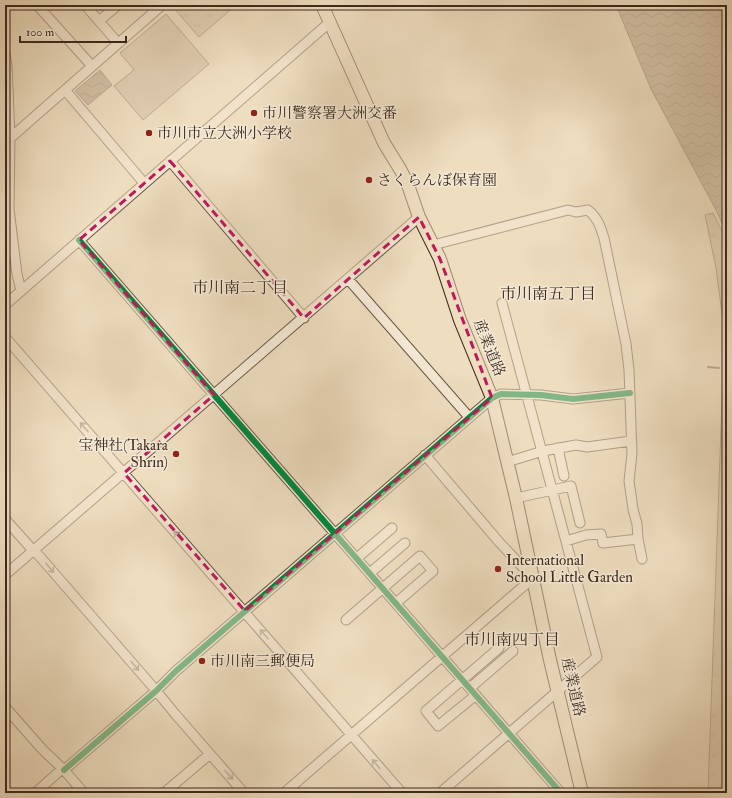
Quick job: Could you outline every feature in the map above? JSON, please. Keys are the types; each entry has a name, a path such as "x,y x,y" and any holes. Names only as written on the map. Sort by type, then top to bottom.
{"main road":[{"name":"産業道路","path":"322,5 384,143 407,182 419,217 440,258 460,320 492,398 516,498 557,692 582,793"}],"street":[{"path":"37,5 92,66"},
{"path":"85,5 118,43"},
{"path":"99,22 118,5"},
{"path":"8,140 162,5"},
{"path":"5,305 330,22"},
{"path":"5,54 7,65 9,210 18,282 22,291"},
{"path":"64,90 144,183"},
{"path":"170,161 304,318"},
{"path":"434,245 568,210 576,212 588,210 595,216 600,224 604,238 626,344 629,370 632,454 629,481 642,559"},
{"path":"5,575 419,217"},
{"path":"80,240 560,793"},
{"path":"348,279 469,417"},
{"path":"440,793 597,657 502,302"},
{"path":"5,337 402,793"},
{"path":"35,793 156,691 176,671 425,454 492,398 501,394 527,396 541,395 573,398 630,393"},
{"path":"507,462 558,448 576,445 587,447 631,441"},
{"path":"558,448 564,476"},
{"path":"284,793 533,578 499,542 425,454"},
{"path":"516,498 571,486 580,522"},
{"path":"5,519 34,550 244,793"},
{"path":"357,558 392,528"},
{"path":"566,541 601,534 603,543 638,539"},
{"path":"370,573 405,543"},
{"path":"346,620 420,556 433,571 396,603"},
{"path":"499,648 426,711 438,726 513,651"},
{"path":"5,707 84,793"},
{"path":"164,793 210,754"}],"highlighted area":[{"path":"170,161 304,318 419,217 440,259 492,398 245,611 124,473 214,395 79,240"}],"green space":[{"path":"171,5 236,5 199,37"},
{"path":"166,14 209,64 143,120 114,86 134,70 120,53"},
{"path":"713,213 727,241 727,793 708,793 723,372 723,321 716,268 705,215"}],"water":[{"path":"616,5 727,5 727,234 716,210 651,89"},
{"path":"100,70 112,85 88,105 75,91"}],"waterway":[{"path":"708,367 719,368"}],"cycle path":[{"path":"79,240 561,793"},
{"path":"64,770 156,691 176,671 492,398 501,394 541,395 573,399 630,393"}],"place":[{"name":"市川警察署大洲交番","path":"254,113"},
{"name":"市川市立大洲小学校","path":"149,133"},
{"name":"さくらんぼ保育園","path":"369,180"},
{"name":"宝神社(Takara Shrin)","path":"176,454"},
{"name":"International School Little Garden","path":"498,569"},
{"name":"市川南三郵便局","path":"202,661"}],"district":[{"name":"市川南二丁目","path":"240,288"},
{"name":"市川南五丁目","path":"548,294"},
{"name":"市川南四丁目","path":"512,640"}]}
